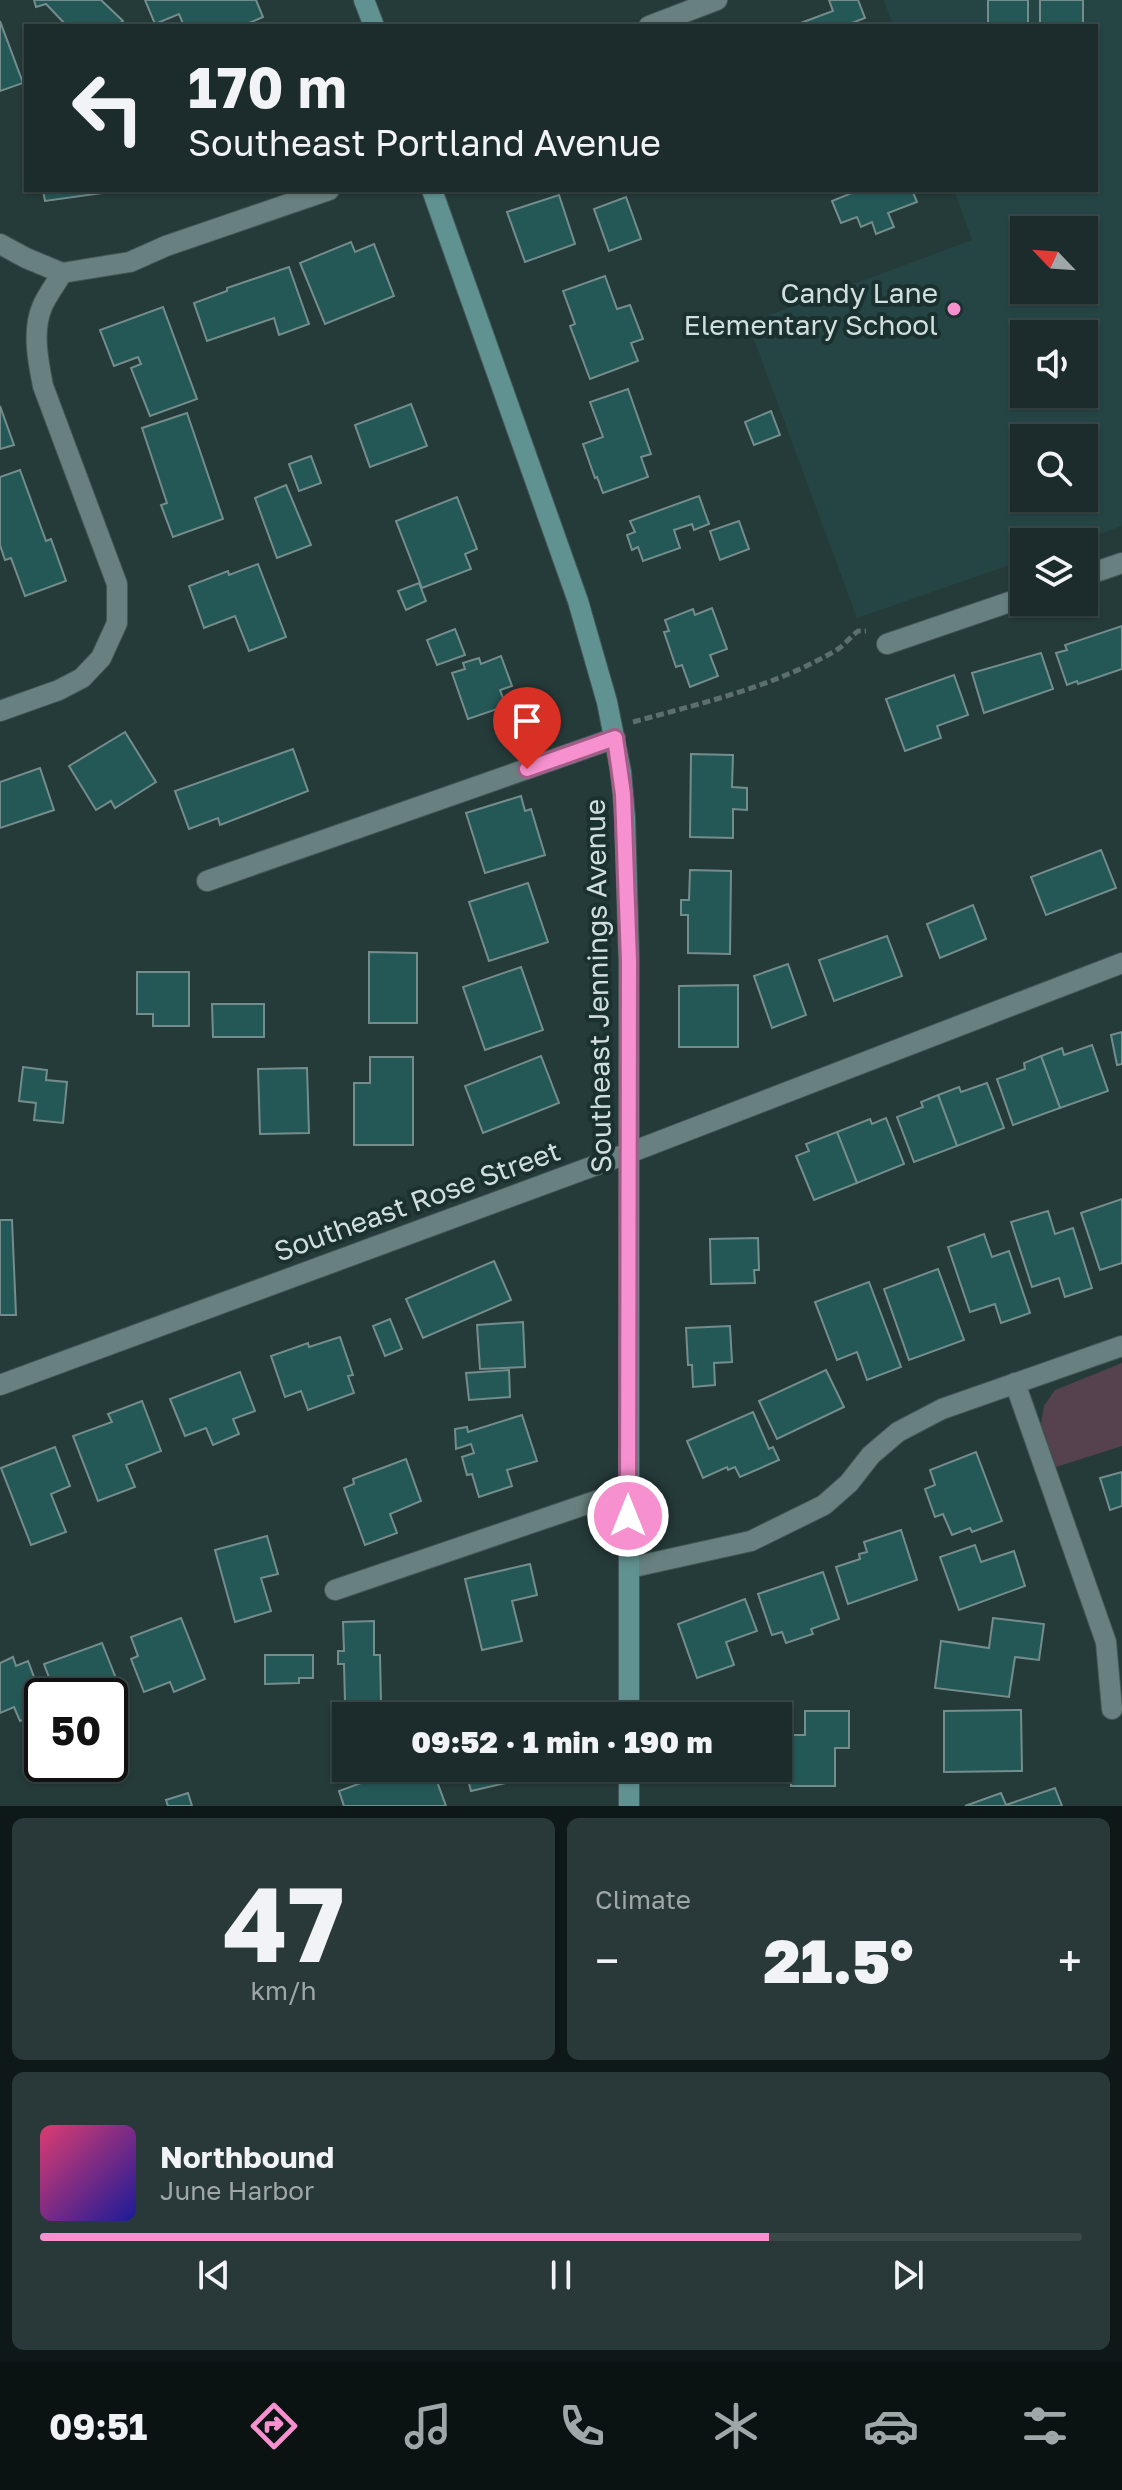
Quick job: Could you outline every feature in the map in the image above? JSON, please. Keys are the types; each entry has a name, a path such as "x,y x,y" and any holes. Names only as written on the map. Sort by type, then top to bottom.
{"main road":[{"path":"364,0 373,24"},
{"name":"Southeast Jennings Avenue","path":"433,192 578,601 614,732 623,794 628,894 629,1702"},
{"path":"629,1782 629,1806"}],"street":[{"path":"654,24 717,0"},
{"path":"0,244 62,273 130,262 166,246 323,192"},
{"path":"0,711 59,690 82,678 101,658 117,623 117,584 43,386 37,358 41,308 62,273"},
{"path":"1098,571 1122,563"},
{"path":"887,644 1010,602"},
{"path":"207,881 614,732"},
{"name":"Southeast Rose Street","path":"0,1385 629,1153 1122,963"},
{"path":"629,1568 751,1541 791,1523 832,1498 849,1483 871,1455 898,1432 942,1409 1122,1346"},
{"path":"1015,1383 1106,1642 1112,1709"},
{"path":"335,1590 628,1490"}],"path":[{"path":"614,732 777,678 834,652 858,631 872,633 887,644"}],"shaded area":[{"name":"Candy Lane Elementary School","path":"884,0 1122,0 1122,526 1098,535 1098,528 1010,528 1010,565 857,618 748,323 972,240 955,192 1098,192 1098,24 892,24"},
{"path":"1122,1363 1122,1446 1056,1467 1041,1424 1044,1406 1055,1390"}],"building":[{"path":"34,0 101,0 123,21 119,24 65,24 46,4 36,7"},
{"path":"145,0 256,0 263,17 247,24 183,24 179,14 155,24"},
{"path":"829,0 858,0 865,18 849,24 798,24 833,11"},
{"path":"988,0 1028,0 1028,24 988,24"},
{"path":"1040,0 1083,0 1083,24 1040,24"},
{"path":"0,21 23,83 0,91"},
{"path":"43,192 110,192 45,201"},
{"path":"854,192 913,192 917,202 888,213 894,227 876,234 872,222 861,227 857,217 841,223 832,201"},
{"path":"559,195 575,244 525,262 507,212"},
{"path":"626,197 641,239 609,251 594,209"},
{"path":"351,242 355,252 374,244 394,296 325,324 300,263"},
{"path":"289,267 309,324 279,335 274,318 207,341 194,303"},
{"path":"605,276 617,309 630,305 643,339 631,343 638,361 590,379 570,326 575,324 563,291"},
{"path":"163,307 197,399 150,416 131,368 141,364 138,357 114,366 100,330"},
{"path":"628,389 651,454 641,457 648,477 603,493 583,444 603,437 590,402"},
{"path":"411,404 427,446 370,467 355,425"},
{"path":"0,406 14,445 0,449"},
{"path":"771,411 780,435 754,445 745,422"},
{"path":"187,413 223,519 173,537 161,505 167,503 142,428"},
{"path":"311,456 321,483 299,491 289,464"},
{"path":"20,470 46,541 51,539 66,581 25,596 11,558 5,560 0,545 0,477"},
{"path":"286,485 311,545 277,558 255,498"},
{"path":"699,496 709,524 694,530 692,524 674,530 680,548 643,561 638,547 632,550 627,535 635,532 630,521"},
{"path":"457,497 477,549 465,554 471,569 422,588 396,521"},
{"path":"739,521 749,549 720,560 710,531"},
{"path":"258,564 286,637 249,651 235,616 204,628 189,586 228,571 229,575"},
{"path":"419,583 426,601 406,610 398,591"},
{"path":"712,608 727,649 710,655 718,676 690,687 682,665 676,667 664,632 669,631 665,620 693,609 695,615"},
{"path":"1122,626 1122,669 1067,685 1056,653 1067,650 1065,645"},
{"path":"455,629 465,655 437,665 427,640"},
{"path":"1041,653 1053,689 984,713 972,673"},
{"path":"501,656 512,686 500,690 506,706 468,719 452,673 465,669 463,663 479,658 481,664"},
{"path":"954,675 968,715 937,726 941,738 905,751 886,699"},
{"path":"125,732 156,782 115,808 111,801 96,810 69,766"},
{"path":"293,749 308,791 220,825 218,818 189,829 175,791"},
{"path":"691,754 733,755 732,787 747,788 747,810 733,809 733,838 690,837"},
{"path":"40,768 54,810 0,828 0,782"},
{"path":"521,796 525,811 531,809 545,855 485,873 466,813"},
{"path":"1101,850 1116,888 1046,915 1031,877"},
{"path":"690,870 731,871 730,954 688,953 688,915 681,915 681,900 689,900"},
{"path":"528,883 548,942 489,961 469,902"},
{"path":"973,905 986,939 940,958 927,924"},
{"path":"887,936 902,976 834,1001 819,960"},
{"path":"369,952 417,953 417,1023 369,1023"},
{"path":"788,964 806,1015 772,1028 754,976"},
{"path":"521,967 543,1030 485,1050 463,987"},
{"path":"137,972 189,972 189,1026 153,1026 153,1014 137,1014"},
{"path":"738,985 738,1047 679,1047 679,986"},
{"path":"212,1004 264,1004 264,1037 213,1037"},
{"path":"1122,1032 1122,1064 1117,1065 1111,1035"},
{"path":"1092,1045 1108,1091 1060,1108 1041,1056 1062,1048 1064,1055"},
{"path":"541,1056 559,1103 483,1133 465,1086"},
{"path":"1041,1056 1060,1108 1013,1125 997,1079 1025,1069 1024,1063"},
{"path":"370,1057 413,1057 413,1145 354,1145 354,1083 370,1083"},
{"path":"23,1067 47,1070 46,1080 67,1082 63,1123 34,1120 36,1103 19,1101"},
{"path":"307,1068 309,1133 260,1134 258,1069"},
{"path":"987,1083 1004,1128 957,1146 938,1095 959,1087 961,1092"},
{"path":"938,1095 957,1146 914,1162 897,1117 923,1107 921,1102"},
{"path":"886,1118 904,1164 857,1183 837,1132 870,1119 872,1124"},
{"path":"837,1132 857,1183 814,1200 796,1156 809,1151 806,1144"},
{"path":"1122,1199 1122,1263 1100,1270 1081,1213"},
{"path":"1048,1211 1055,1234 1073,1228 1092,1288 1065,1297 1059,1278 1032,1287 1011,1222"},
{"path":"0,1220 12,1220 16,1315 0,1315"},
{"path":"984,1234 992,1257 1009,1251 1030,1313 1001,1323 995,1304 970,1312 948,1247"},
{"path":"758,1238 759,1270 754,1270 755,1283 711,1284 710,1239"},
{"path":"494,1261 511,1300 423,1338 406,1299"},
{"path":"938,1269 964,1340 909,1360 884,1289"},
{"path":"869,1282 901,1367 867,1380 857,1352 837,1360 815,1302"},
{"path":"390,1319 402,1349 385,1356 373,1326"},
{"path":"523,1322 525,1367 480,1369 477,1325"},
{"path":"730,1326 732,1362 714,1363 715,1385 693,1387 686,1328"},
{"path":"340,1337 353,1375 348,1376 354,1393 308,1410 301,1391 285,1397 271,1356 308,1343 309,1347"},
{"path":"509,1370 510,1397 469,1400 466,1373"},
{"path":"826,1370 844,1407 777,1439 759,1401"},
{"path":"240,1372 255,1411 233,1419 239,1434 213,1445 206,1428 185,1436 170,1399"},
{"path":"142,1401 161,1451 126,1465 135,1487 98,1501 73,1436 112,1422 108,1414"},
{"path":"753,1412 769,1449 773,1447 779,1460 740,1477 735,1467 728,1470 727,1467 703,1478 687,1441"},
{"path":"522,1415 537,1461 507,1470 512,1486 479,1497 472,1474 467,1475 462,1457 474,1453 471,1444 456,1449 455,1429 467,1427 468,1432"},
{"path":"55,1447 70,1486 51,1494 66,1532 31,1545 1,1468"},
{"path":"976,1452 1002,1521 972,1532 970,1528 952,1535 943,1514 935,1517 925,1489 935,1485 930,1470"},
{"path":"406,1459 421,1501 390,1514 397,1533 365,1545 344,1488 354,1484 353,1479"},
{"path":"1122,1472 1122,1506 1110,1510 1100,1478"},
{"path":"901,1530 917,1580 848,1604 836,1567 860,1559 859,1554 867,1552 864,1542"},
{"path":"267,1536 278,1574 261,1578 271,1611 235,1622 215,1550"},
{"path":"975,1545 981,1562 1014,1551 1025,1586 959,1610 940,1557"},
{"path":"530,1564 537,1595 512,1601 522,1641 482,1650 465,1579"},
{"path":"823,1572 839,1619 811,1629 813,1634 786,1643 782,1632 772,1635 758,1594"},
{"path":"745,1599 757,1631 726,1642 734,1665 697,1678 678,1624"},
{"path":"181,1618 205,1679 174,1692 170,1682 144,1692 131,1659 138,1656 131,1637"},
{"path":"993,1618 1044,1624 1039,1660 1015,1657 1009,1697 935,1688 941,1641 989,1648"},
{"path":"374,1621 374,1655 380,1655 381,1701 345,1702 344,1664 338,1664 338,1651 344,1651 343,1622"},
{"path":"102,1643 116,1678 49,1678 44,1664"},
{"path":"265,1655 313,1655 313,1678 299,1678 299,1683 265,1684"},
{"path":"13,1657 16,1666 28,1661 34,1678 24,1678 24,1719 20,1721 14,1707 0,1713 0,1663"},
{"path":"1021,1710 1022,1771 944,1772 944,1711"},
{"path":"805,1711 849,1711 849,1748 835,1748 835,1786 791,1786 792,1735 805,1735"},
{"path":"364,1782 437,1782 446,1806 344,1806 339,1791"},
{"path":"469,1782 510,1782 471,1791"},
{"path":"1055,1788 1062,1806 965,1806 1001,1793 1006,1805"},
{"path":"188,1793 192,1806 168,1806 166,1800"}],"place":[{"name":"Candy Lane Elementary School","path":"954,309"}],"route":[{"path":"527,769 615,738 623,794 628,894 628,1516"}]}
